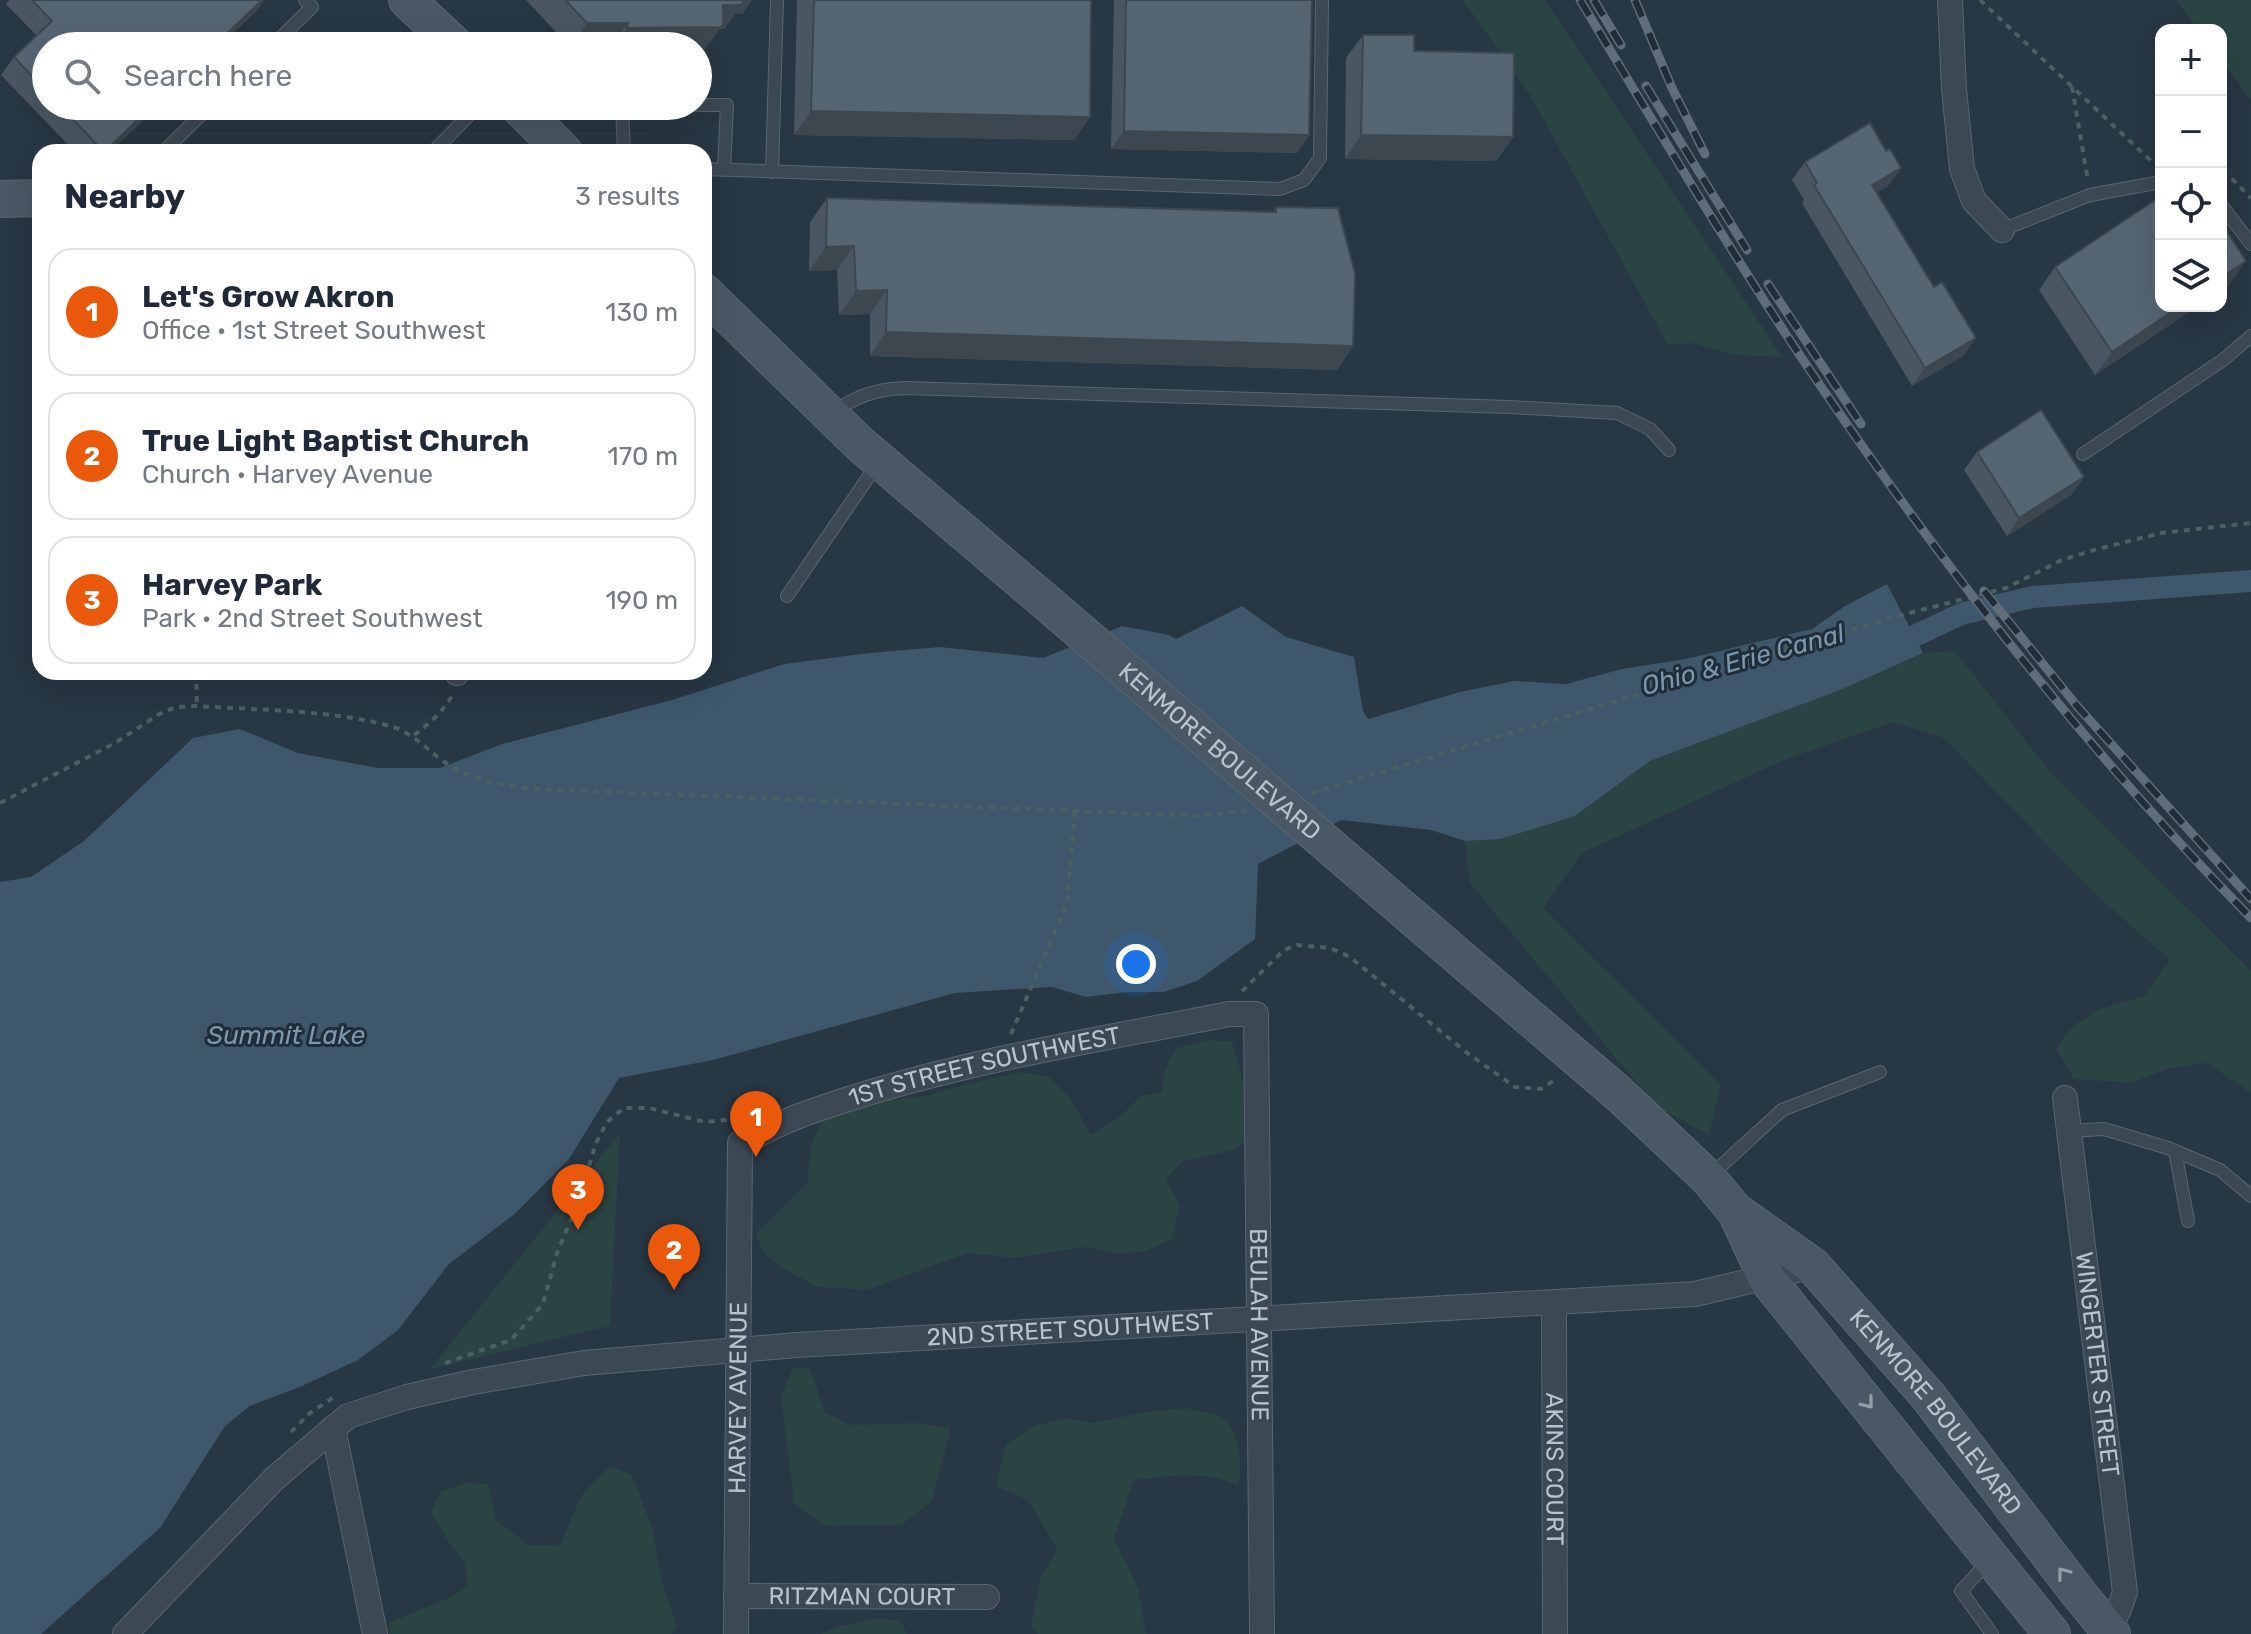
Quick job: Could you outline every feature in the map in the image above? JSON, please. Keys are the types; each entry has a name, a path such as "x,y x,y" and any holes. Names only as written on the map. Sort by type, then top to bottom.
{"main road":[{"path":"407,0 441,32"},
{"path":"532,120 556,144"},
{"path":"0,199 32,198"},
{"name":"KENMORE BOULEVARD","path":"712,300 880,461 1582,1062 1708,1178 1736,1212 1767,1279 2052,1634"},
{"name":"KENMORE BOULEVARD","path":"1736,1212 1813,1266 1928,1396 2109,1630"}],"street":[{"path":"1950,0 1962,169 1974,201 2002,230"},
{"name":"1ST STREET SOUTHWEST","path":"739,1164 740,1143 805,1113 901,1084 1023,1055 1229,1014 1256,1014"},
{"name":"BEULAH AVENUE","path":"1256,1014 1262,1634"},
{"name":"WINGERTER STREET","path":"2065,1098 2125,1592 2109,1630"},
{"name":"HARVEY AVENUE","path":"736,1634 739,1164"},
{"name":"2ND STREET SOUTHWEST","path":"125,1634 275,1478 348,1416 407,1397 473,1382 584,1363 737,1350 1695,1294 1813,1266"},
{"name":"AKINS COURT","path":"1554,1303 1555,1634"},
{"path":"333,1428 375,1634"},
{"name":"RITZMAN COURT","path":"736,1596 987,1597"}],"lane":[{"path":"286,32 312,7 305,0"},
{"path":"772,172 777,0"},
{"path":"712,169 1280,189 1304,180 1320,158 1322,0"},
{"path":"712,105 727,105 724,170"},
{"path":"171,144 196,120"},
{"path":"441,144 464,120"},
{"path":"623,120 624,144"},
{"path":"2002,230 2090,195 2155,183"},
{"path":"2227,213 2251,244"},
{"path":"2083,454 2223,360 2251,336"},
{"path":"831,415 850,400 883,389 905,388 1510,407 1617,413 1650,429 1669,450"},
{"path":"787,596 880,461"},
{"path":"1708,1178 1782,1110 1880,1072"},
{"path":"2069,1131 2104,1129 2175,1151 2220,1170 2251,1196"},
{"path":"2175,1151 2188,1221"},
{"path":"1992,1557 1961,1591 1992,1634"}],"path":[{"path":"1980,0 2151,161 2155,161"},
{"path":"2071,86 2090,195"},
{"path":"2227,176 2251,198"},
{"path":"2062,560 2161,533 2251,523"},
{"path":"196,680 197,706"},
{"path":"414,735 446,707 456,680"},
{"path":"0,803 115,743 164,711 179,707 349,718 394,727 414,735 430,751"},
{"path":"1007,1044 1067,904 1075,811"},
{"path":"1239,994 1284,950 1297,945 1330,948 1350,957 1454,1043 1515,1087 1541,1089 1582,1062"},
{"path":"557,1253 577,1205 596,1143 607,1122 624,1108 649,1108 705,1122"}],"green space":[{"path":"1463,0 1545,0 1782,357 1736,355 1691,343 1668,345 1530,95"},
{"path":"2176,0 2251,0 2251,101 2227,68 2227,24 2194,24"},
{"path":"1955,651 2051,773 2251,971 2251,1093 2207,1063 2167,1069 2131,1083 2074,1079 2056,1049 2074,1025 2103,1008 2144,996 2170,960 2093,892 1944,738 1894,722 1786,759 1582,853 1543,908 1721,1085 1709,1135 1656,1106 1470,883 1465,841 1500,839 1575,816 1650,761 1838,691 1923,653"},
{"path":"1213,1040 1232,1042 1246,1090 1246,1140 1234,1150 1183,1161 1165,1179 1180,1205 1172,1239 1147,1251 1120,1254 1085,1247 1015,1258 967,1253 867,1290 818,1287 780,1267 762,1250 756,1234 807,1184 812,1142 822,1122 865,1103 930,1095 1023,1072 1050,1077 1070,1098 1091,1135 1122,1115 1141,1096 1162,1092 1164,1071 1176,1048"},
{"path":"620,1133 610,1326 430,1369"},
{"path":"793,1368 810,1368 825,1413 852,1425 916,1423 951,1428 932,1501 901,1525 826,1526 794,1504 781,1397"},
{"path":"1187,1408 1219,1416 1232,1429 1239,1447 1238,1486 1201,1476 1134,1480 1114,1538 1138,1588 1146,1634 1037,1634 1031,1626 1040,1579 1057,1549 1028,1500 996,1486 1006,1444 1035,1426 1065,1418 1092,1423 1146,1412"},
{"path":"609,1466 632,1475 652,1527 661,1578 677,1627 672,1634 389,1634 389,1623 455,1595 467,1585 465,1562 431,1512 440,1492 465,1483 488,1484 496,1520 529,1545 560,1546 581,1496"},
{"path":"878,1618 901,1621 907,1634 820,1634 836,1627"}],"water":[{"name":"Summit Lake","path":"1887,584 1923,653 1838,691 1650,761 1575,816 1500,839 1465,841 1431,830 1341,820 1258,864 1255,939 1197,981 1164,992 1126,992 1086,997 1052,987 955,993 713,1060 619,1078 569,1159 516,1213 449,1264 398,1330 358,1360 250,1406 225,1426 160,1528 41,1634 0,1634 0,882 31,877 84,841 193,738 240,729 298,753 378,768 440,768 502,744 672,700 784,664 940,647 1043,658 1122,626 1176,639 1242,606 1286,637 1354,657 1363,711 1368,719 1460,692 1514,681 1566,684 1622,669 1686,659 1812,629 1845,606"}],"building":[{"path":"32,0 262,0 229,32 40,32 52,21"},
{"path":"565,0 744,0 741,5 723,5 723,25 720,27 627,28 628,23 587,23"},
{"path":"814,0 1091,0 1090,117 811,111"},
{"path":"1126,0 1312,0 1309,135 1124,131"},
{"path":"1363,35 1414,35 1414,51 1514,53 1513,137 1361,135"},
{"path":"32,40 32,76 14,57"},
{"path":"73,120 137,120 112,144 96,144"},
{"path":"1870,123 1886,151 1890,149 1901,168 1872,185 1934,287 1942,282 1976,338 1925,368 1814,185 1817,183 1805,162"},
{"path":"827,198 1276,212 1276,207 1338,208 1355,274 1353,346 886,332 887,290 856,291 854,246 826,247"},
{"path":"2155,200 2155,312 2171,312 2112,352 2055,267"},
{"path":"2227,231 2246,261 2227,274"},
{"path":"2041,410 2084,477 2019,518 1977,452"}],"waterway":[{"name":"Ohio & Erie Canal","path":"1887,649 1961,614 2033,597 2251,581"}],"railway":[{"path":"1580,0 1760,295 1922,529 2080,730 2192,857 2251,918"},
{"path":"1594,0 1621,45"},
{"path":"1635,0 1672,88 1705,154"},
{"path":"1646,86 1747,250"},
{"path":"1768,284 1861,424"},
{"path":"1984,591 2077,706 2251,899"}],"place":[{"name":"Let's Grow Akron","path":"756,1157"},
{"name":"Harvey Park","path":"578,1230"},
{"name":"True Light Baptist Church","path":"674,1290"}]}
